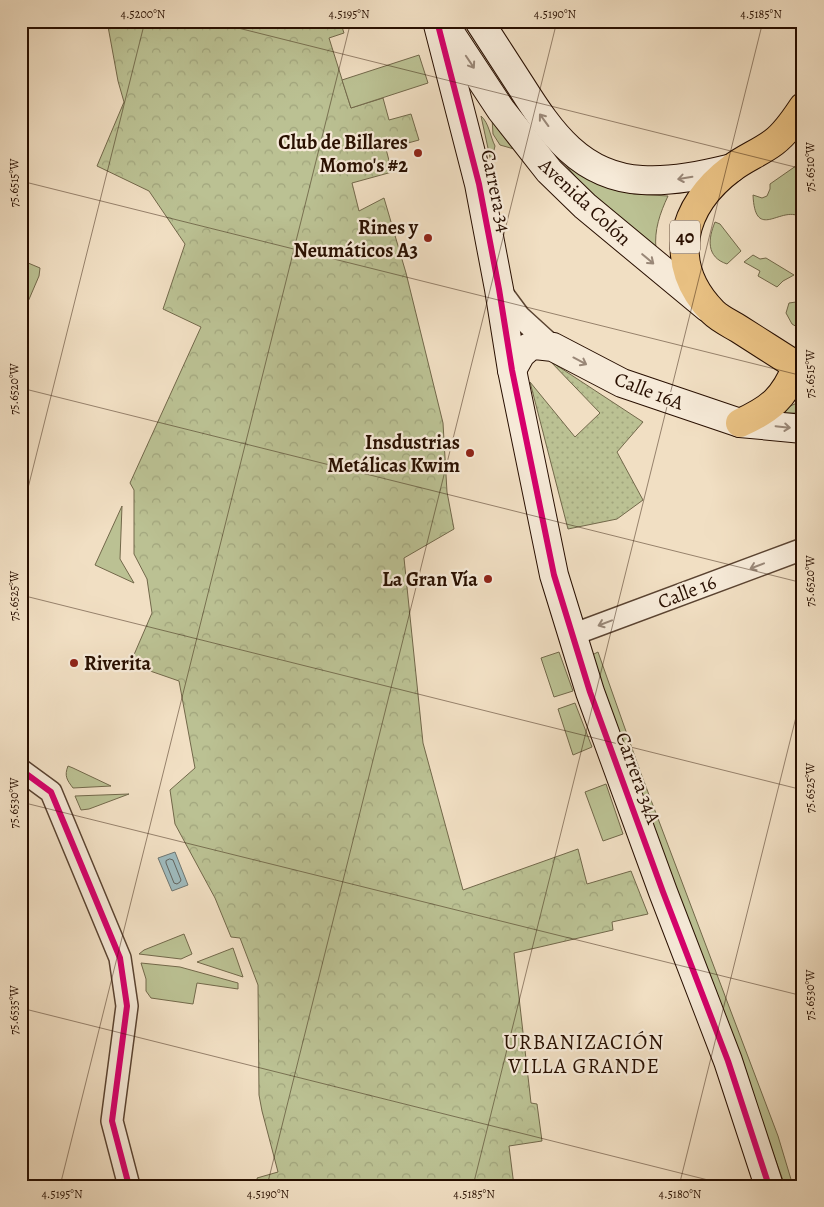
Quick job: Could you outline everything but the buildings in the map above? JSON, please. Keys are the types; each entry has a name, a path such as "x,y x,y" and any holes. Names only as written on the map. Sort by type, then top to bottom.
{"highway":[{"name":"40","path":"800,367 714,314 703,300 692,280 685,260 685,239 689,221 698,203 713,185 732,168 775,142 787,130 803,107"},
{"name":"40","path":"775,142 803,141"},
{"path":"740,423 759,415 776,402 789,386 800,367"}],"street":[{"name":"Carrera 34","path":"437,21 479,184 512,370"},
{"name":"Avenida Colón","path":"443,21 501,110 549,172 585,206 714,314"},
{"name":"Avenida Colón","path":"479,21 530,100 554,133 573,153 597,169 626,178 652,181 680,179 732,168"},
{"path":"499,289 519,316 553,347"},
{"name":"Calle 16A","path":"512,370 521,354 529,347 535,345 553,347 622,382 740,423 803,429"},
{"name":"Carrera 34A","path":"512,370 554,575 572,635 619,774 728,1061 769,1186"},
{"name":"Calle 16","path":"572,635 803,549"},
{"path":"21,770 51,792 120,958 127,1006 112,1120 129,1186"}],"green space":[{"path":"107,21 340,21 344,33 329,38 351,108 383,98 389,120 411,114 419,140 386,149 392,172 352,183 359,211 384,198 406,273 443,423 447,492 454,529 404,558 423,743 463,890 578,849 587,884 631,871 648,914 612,922 613,930 514,953 531,1103 537,1104 542,1141 509,1146 514,1186 259,1186 257,1178 278,1172 259,1095 258,985 240,938 231,937 215,898 175,824 170,790 195,768 179,681 130,664 152,613 147,579 134,554 134,490 130,483 201,327 163,309 185,244 149,191 97,166 124,102 118,81"},
{"path":"419,55 428,83 351,108 342,80"},
{"path":"481,116 488,126 495,146 491,162"},
{"path":"492,118 514,149 500,145 493,134"},
{"path":"552,149 619,190 634,194 668,196 658,222 656,249 587,190"},
{"path":"803,161 803,220 796,215 768,220 758,216 753,195 762,198 767,196 770,184"},
{"path":"715,222 720,224 741,251 727,264 715,257 710,247"},
{"path":"753,255 760,259 766,258 794,275 777,287 758,276 760,271 744,262"},
{"path":"21,260 40,268 39,276 27,304 21,301"},
{"path":"789,303 803,303 802,330 792,324 786,313"},
{"path":"550,361 643,422 617,452 643,500 617,519 568,529 530,382 575,437 600,413"},
{"path":"803,400 803,413 776,413"},
{"path":"122,506 120,559 134,583 95,565"},
{"path":"559,652 573,691 554,697 541,658"},
{"path":"598,652 640,771 778,1136 793,1186 785,1186 692,930 644,805 592,655"},
{"path":"575,703 592,747 573,755 558,709"},
{"path":"68,766 111,786 73,788 67,778"},
{"path":"606,784 623,834 603,841 585,792"},
{"path":"129,794 89,809 81,810 75,796"},
{"path":"184,934 192,954 181,959 139,954 144,950"},
{"path":"233,948 243,977 197,962"},
{"path":"141,963 180,967 238,983 238,989 197,983 193,1004 151,998 146,991 146,979"}],"water":[{"path":"175,852 188,885 172,891 158,858"}],"cycle path":[{"path":"437,21 479,184 512,370 554,575 590,692 663,892 728,1061 769,1186"},
{"path":"21,770 51,792 120,958 127,1006 112,1121 129,1186"}],"place":[{"name":"Club de Billares Momo's #2","path":"418,153"},
{"name":"Rines y Neumáticos A3","path":"428,238"},
{"name":"Insdustrias Metálicas Kwim","path":"470,453"},
{"name":"La Gran Vía","path":"488,579"},
{"name":"Riverita","path":"74,663"}],"district":[{"name":"URBANIZACIÓN VILLA GRANDE","path":"584,1054"}]}
